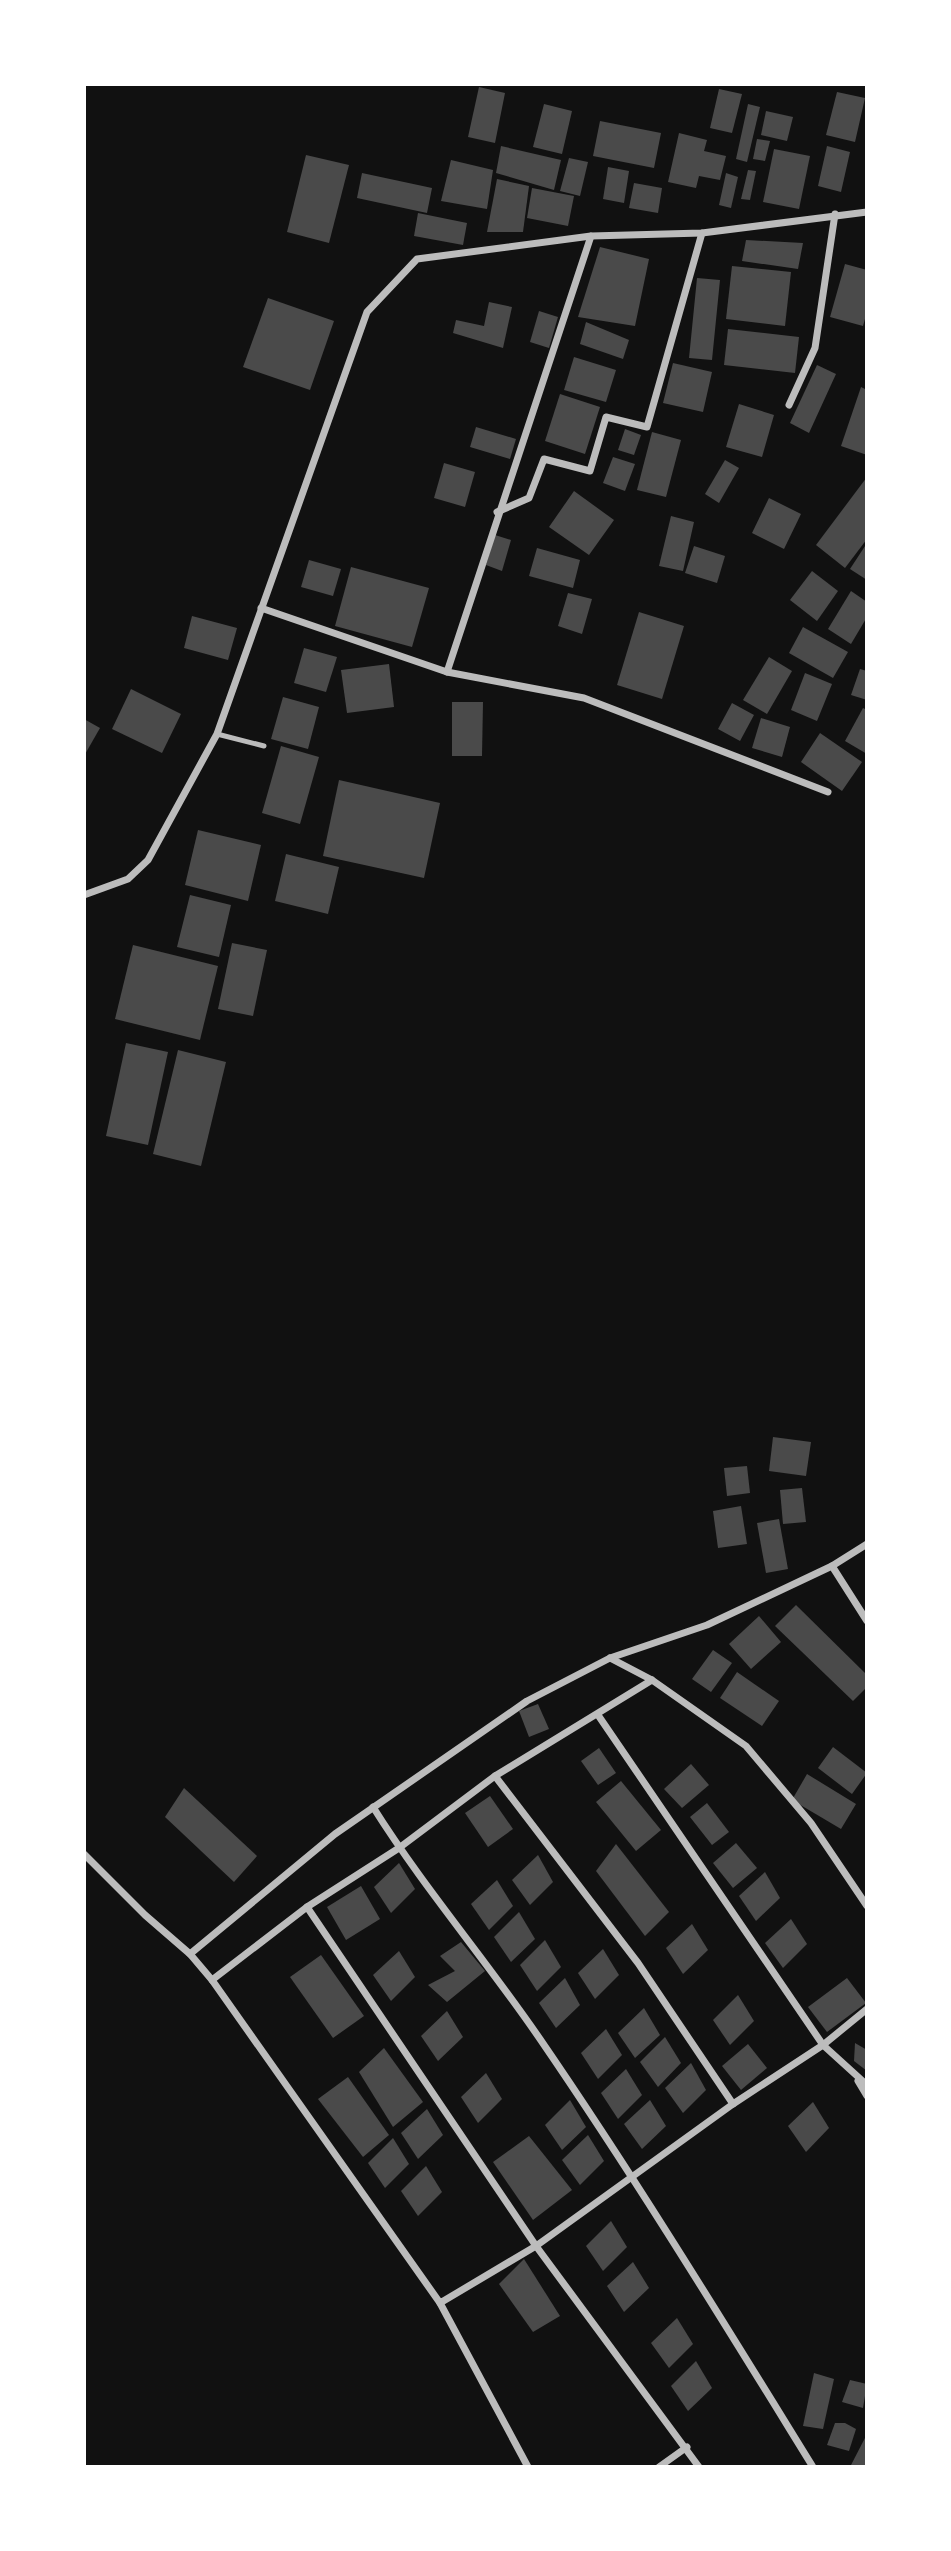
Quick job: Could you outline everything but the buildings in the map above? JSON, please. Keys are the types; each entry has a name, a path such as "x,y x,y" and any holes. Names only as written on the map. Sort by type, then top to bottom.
{"street":[{"path":"84,895 128,879 148,860 217,734 367,312 417,259 591,236 702,233 867,212"},
{"path":"789,405 815,348 835,214"},
{"path":"498,512 529,498 544,458 590,471 606,417 647,427 702,233"},
{"path":"447,671 591,236"},
{"path":"261,608 447,671 584,698 828,792"},
{"path":"190,1954 335,1833 527,1701 611,1658 707,1625 832,1566 867,1544"},
{"path":"832,1566 867,1621"},
{"path":"611,1658 652,1680 746,1746 811,1824 867,1906"},
{"path":"212,1980 307,1907 399,1848 495,1776 652,1680"},
{"path":"598,1715 823,2045 867,2085"},
{"path":"495,1776 638,1963 733,2104"},
{"path":"373,1807 399,1848 524,2015 633,2175 813,2467"},
{"path":"84,1854 145,1915 190,1954 212,1980 440,2303 528,2467"},
{"path":"307,1907 536,2246 687,2447 699,2467"},
{"path":"440,2303 536,2246 733,2104 823,2045 867,2009"},
{"path":"857,2078 867,2096"},
{"path":"659,2467 687,2447"}],"lane":[{"path":"217,734 264,746"}]}
